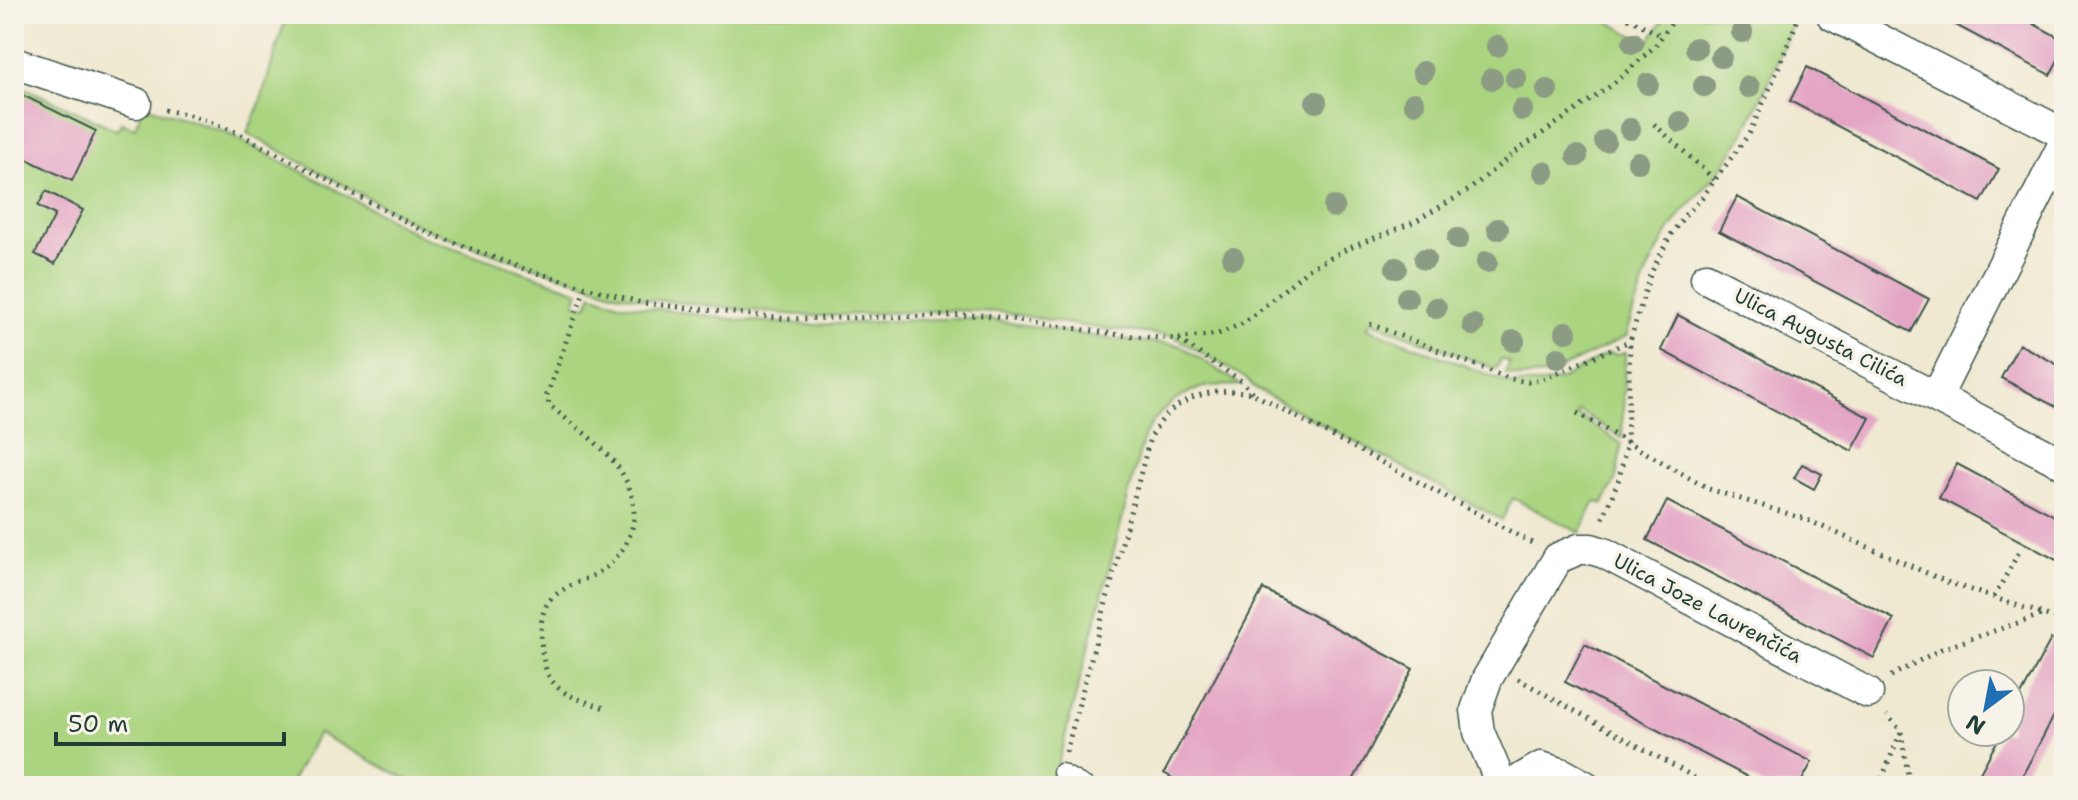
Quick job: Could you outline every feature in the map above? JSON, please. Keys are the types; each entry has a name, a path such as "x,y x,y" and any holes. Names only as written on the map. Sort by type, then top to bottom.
{"street":[{"path":"1832,15 2064,134"},
{"path":"14,63 136,103"},
{"path":"1937,396 2064,143"},
{"name":"Ulica Augusta Cilića","path":"1706,278 2064,464"},
{"name":"Ulica Joze Laurenčića","path":"1558,558 1579,549 1604,553 1868,693"},
{"path":"1502,786 1479,732 1476,710 1493,666 1558,558"},
{"path":"1516,786 1521,779 1541,767 1561,773 1585,786"}],"lane":[{"path":"1061,772 1086,786"}],"path":[{"path":"1621,14 1662,36"},
{"path":"136,103 194,116 236,132 426,232 527,270 642,303 789,319 983,315 1120,335 1177,339 1218,334 1246,322 1308,269 1347,249 1414,222 1469,190 1514,153 1612,85 1655,46 1678,14"},
{"path":"1591,549 1619,479 1627,442 1630,341 1643,293 1659,256 1685,215 1700,200 1749,134 1800,14"},
{"path":"1654,124 1715,180"},
{"path":"585,288 547,395 549,405 602,448 621,470 631,488 634,527 611,563 593,577 566,588 550,600 543,612 542,658 550,679 570,696 608,709"},
{"path":"1370,324 1511,379 1528,382 1541,380 1630,341"},
{"path":"1177,339 1243,382 1252,393"},
{"path":"1061,772 1145,456 1155,427 1172,409 1189,398 1221,391 1252,393 1558,558"},
{"path":"1577,413 1709,489 1805,519 1947,582 2064,621"},
{"path":"1994,597 2019,552"},
{"path":"1910,786 1901,731 1868,693 1897,671 1941,649 2042,615"},
{"path":"1506,673 1710,786"},
{"path":"1879,786 1901,731"}],"green space":[{"path":"287,14 1595,14 1647,43 1668,14 1796,14 1771,77 1741,139 1719,172 1682,213 1664,239 1647,272 1627,336 1548,375 1519,377 1505,373 1510,362 1501,359 1496,369 1370,321 1368,328 1512,384 1543,384 1560,380 1608,353 1625,353 1622,438 1579,411 1576,414 1622,444 1616,479 1603,504 1595,501 1580,533 1513,498 1502,520 1256,389 1245,378 1173,336 1090,327 1001,312 950,310 820,316 645,299 616,293 495,254 420,226 247,133 260,103"},
{"path":"14,83 117,130 121,123 135,128 143,105 227,133 420,236 579,291 575,304 587,306 592,294 622,304 738,320 813,325 986,319 1110,339 1181,346 1241,385 1209,386 1189,392 1163,411 1144,436 1052,786 420,786 318,733 289,786 14,786"}],"building":[{"path":"1935,14 2015,14 2064,40 2064,49 2050,75"},
{"path":"1807,67 1999,169 1981,202 1790,101"},
{"path":"14,91 96,131 72,181 14,153"},
{"path":"46,191 83,210 55,264 35,254 55,215 38,206"},
{"path":"1737,197 1929,299 1911,332 1719,231"},
{"path":"1678,315 1870,418 1852,451 1661,350"},
{"path":"2019,344 2064,368 2064,411 2001,378"},
{"path":"1802,464 1822,474 1814,489 1794,478"},
{"path":"1957,464 2064,521 2064,564 1939,498"},
{"path":"1667,501 1894,619 1874,658 1647,540"},
{"path":"1263,589 1413,669 1350,786 1187,786 1164,773"},
{"path":"2051,639 2064,647 2064,697 2017,786 1973,786 1993,748 2026,748 2026,686"},
{"path":"1585,644 1812,762 1799,786 1765,786 1565,682"}]}
